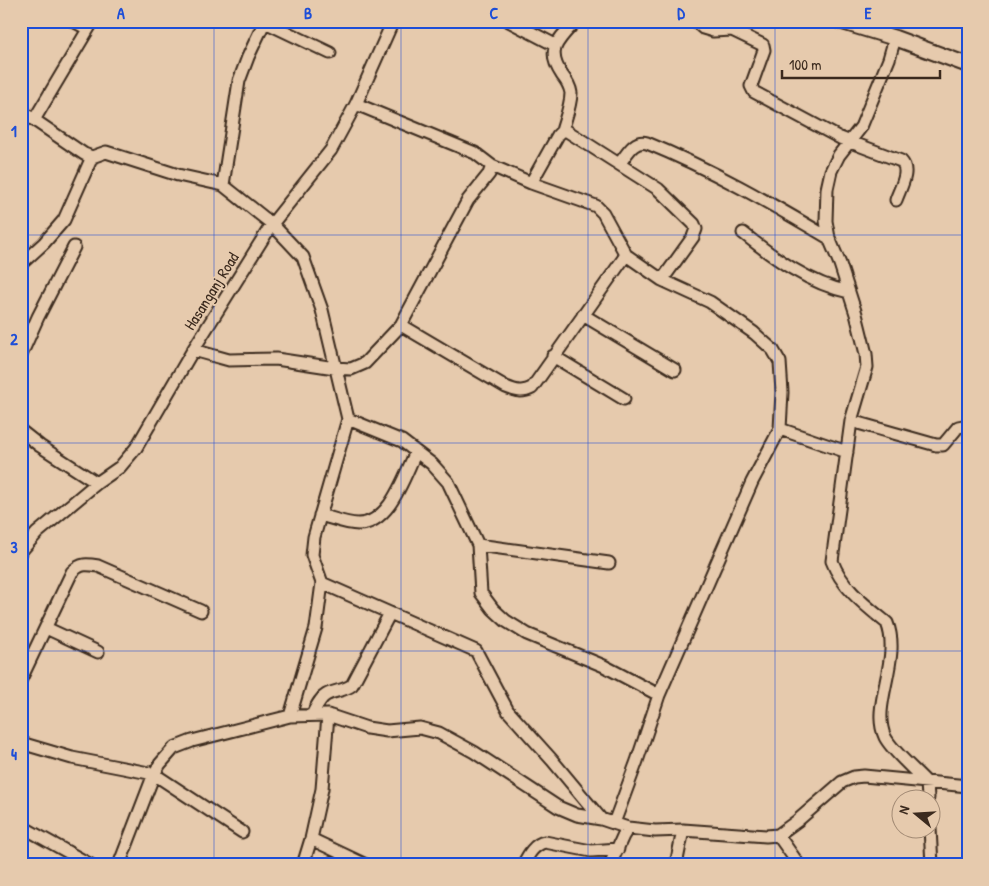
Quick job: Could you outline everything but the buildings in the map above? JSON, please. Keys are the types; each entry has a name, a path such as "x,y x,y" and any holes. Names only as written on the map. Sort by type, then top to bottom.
{"main road":[{"path":"839,21 896,38 968,65"}],"street":[{"path":"34,120 90,25 73,21"},
{"name":"Hasanganj Road","path":"22,550 38,533 120,466 136,448 193,350 272,224 331,150 356,104 393,21"},
{"path":"509,21 555,45"},
{"path":"531,183 562,131 571,94 569,85 554,61 555,45 576,21"},
{"path":"695,21 703,28 713,31 732,30 763,46 764,50 751,86 752,91 835,135 896,158 905,165 906,171 896,200"},
{"path":"223,185 239,81 265,22 330,53"},
{"path":"896,38 861,127 839,155 829,179 826,212 829,238 849,292 866,354 867,367 851,421 832,561 837,575 850,591 887,623 891,640 889,670 881,711 885,736 891,745 927,782 927,788"},
{"path":"356,104 474,153 492,166 531,183 596,206 603,213 626,255 662,280 710,302 754,333 773,350 780,362 782,392 780,429 752,482 659,695 614,823"},
{"path":"21,111 84,154 92,157 106,152 178,175 223,185 272,224 303,257 322,310 348,419 314,536 312,555 322,583 316,628 290,716"},
{"path":"562,131 567,131 658,188 694,224 696,229 693,237 662,280"},
{"path":"620,163 635,144 642,141 716,174 829,238"},
{"path":"21,264 44,243 64,220 92,157"},
{"path":"193,350 229,360 276,359 351,369 365,363 401,325 468,200 490,174 492,166"},
{"path":"743,233 783,263 827,286 849,292"},
{"path":"21,356 38,317 74,247"},
{"path":"401,325 506,387 525,392 532,388 626,255"},
{"path":"583,315 675,370"},
{"path":"553,356 624,399"},
{"path":"348,419 402,441 432,464 448,482 478,545 481,593 493,609 506,621 527,634 604,666 659,695"},
{"path":"851,421 936,445 943,445 958,427 968,425"},
{"path":"780,429 847,452"},
{"path":"21,431 40,446 97,483"},
{"path":"320,514 352,524 376,520 384,513 392,500 416,452"},
{"path":"478,545 609,563"},
{"path":"21,679 72,572 78,566 86,564 98,566 201,611"},
{"path":"322,583 476,651 508,711 601,819"},
{"path":"312,715 321,699 327,695 346,690 352,685 390,613"},
{"path":"46,628 98,652"},
{"path":"119,865 154,774 174,748 192,741 290,716 328,715 366,728 387,731 420,728 439,733 474,752 558,807 577,815 601,819 628,828 655,831 683,830 778,835 842,782 854,777 864,776 968,786"},
{"path":"303,865 322,789 328,715"},
{"path":"21,743 72,758 154,774 242,832"},
{"path":"21,826 91,865"},
{"path":"610,865 628,828"},
{"path":"676,865 683,830"},
{"path":"778,835 799,865"},
{"path":"931,838 932,865"},
{"path":"311,839 366,865"},
{"path":"523,865 534,847 545,842 591,850 618,849"}]}
